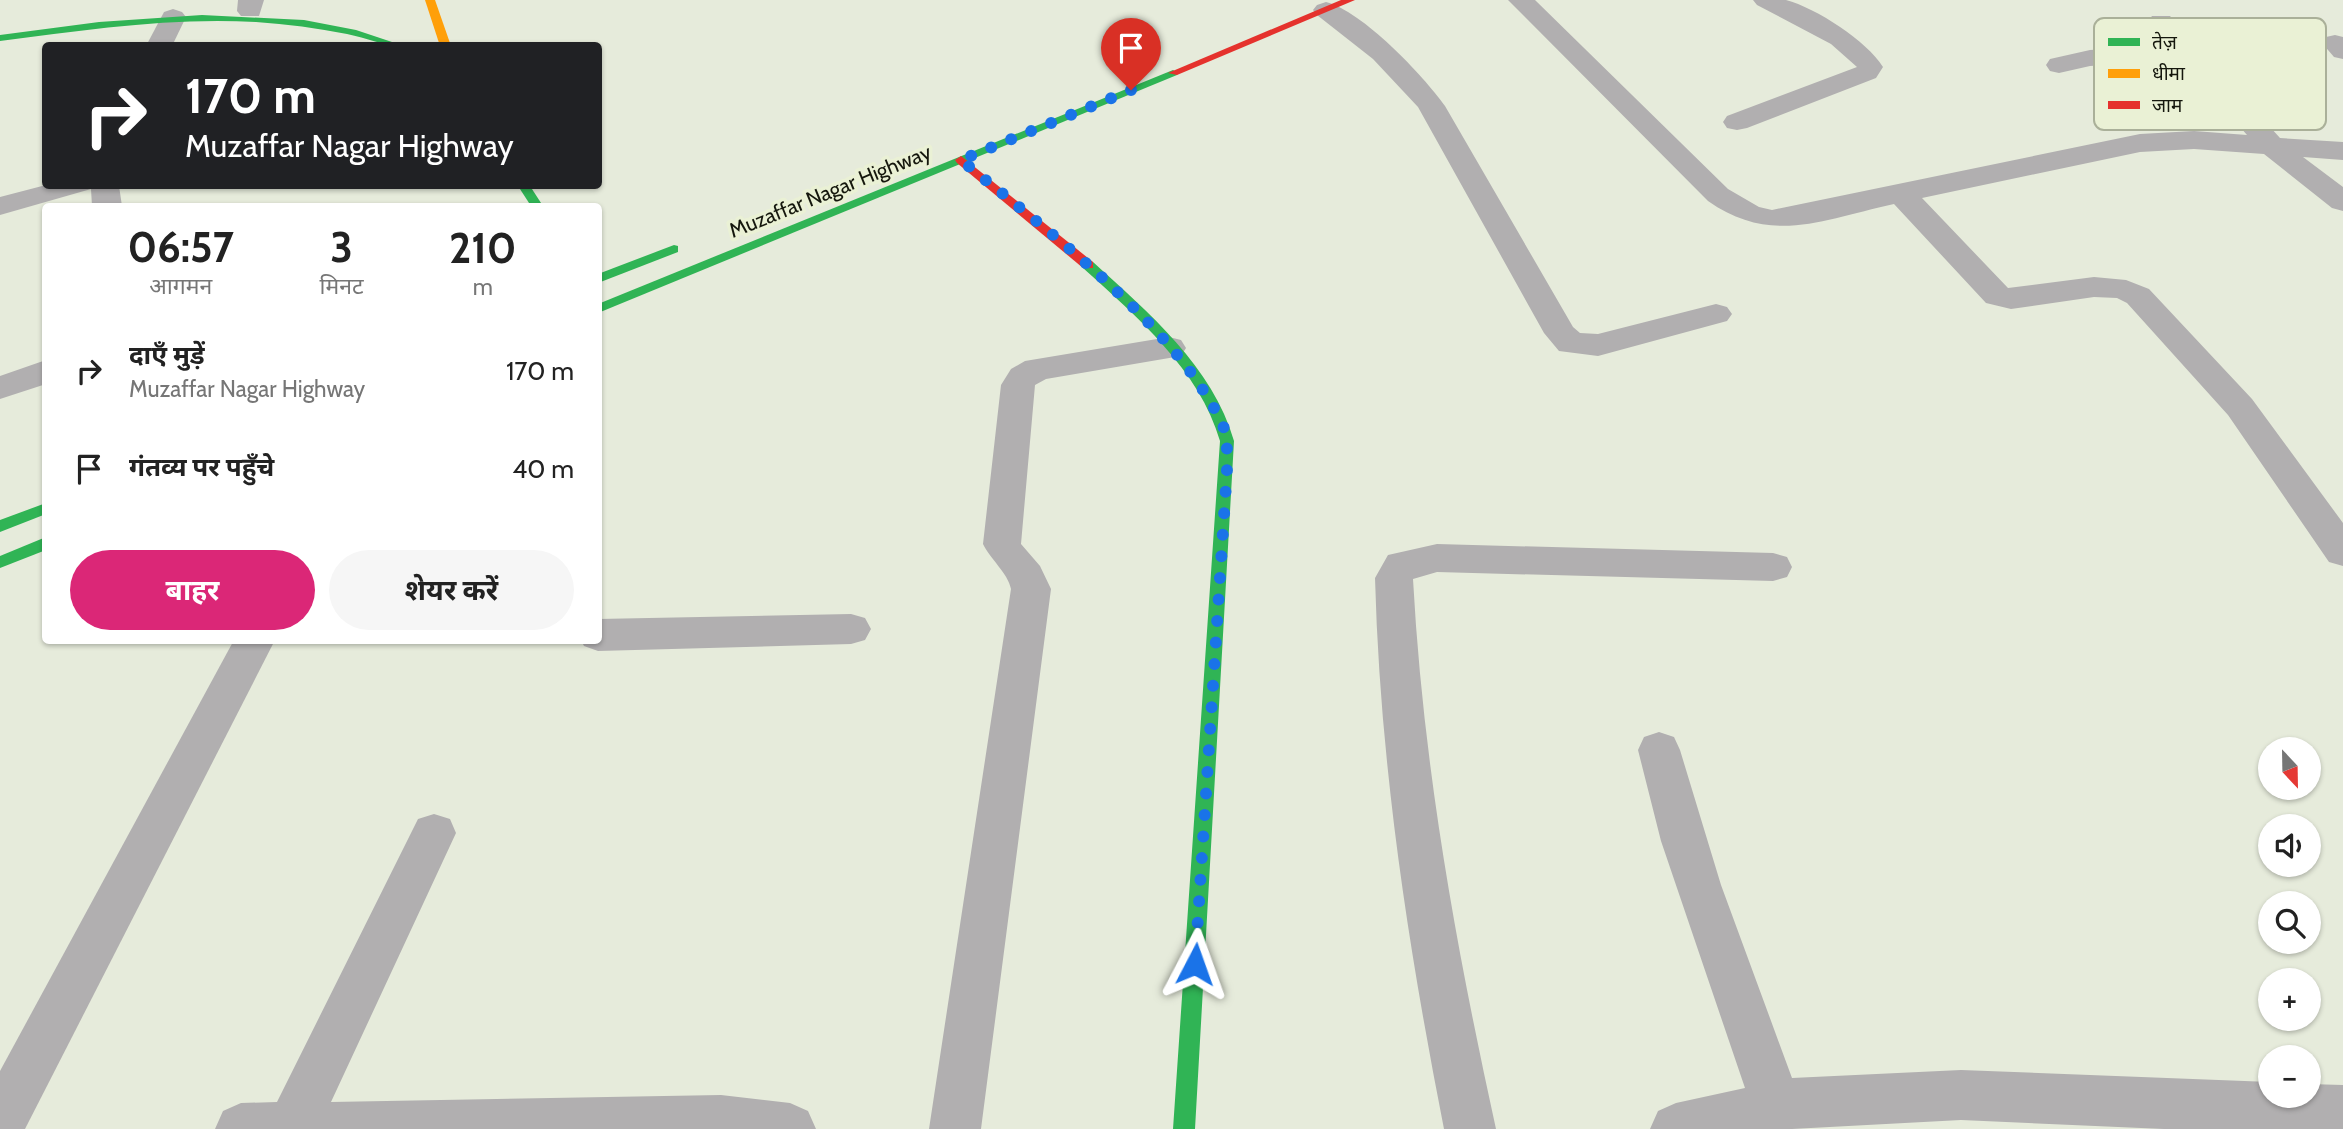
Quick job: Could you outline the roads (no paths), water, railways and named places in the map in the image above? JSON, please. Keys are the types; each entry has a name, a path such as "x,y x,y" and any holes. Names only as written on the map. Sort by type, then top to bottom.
{"street":[{"path":"430,0 445,42"},
{"path":"1521,0 1718,195 1744,213 1760,220 1783,219 2140,143 2194,140 2343,150"},
{"path":"1737,122 1867,72 1870,66 1867,58 1851,46 1766,0"},
{"path":"0,38 250,5 332,18 373,32 392,42"},
{"path":"1338,5 1412,78 1431,106 1560,332 1571,343 1598,345 1716,314"},
{"name":"Muzaffar Nagar Highway","path":"602,306 1338,5"},
{"path":"161,42 173,17"},
{"path":"2059,65 2094,58"},
{"path":"2258,130 2272,146 2343,202"},
{"path":"961,160 1080,259 1169,348 1199,384 1225,429 1227,469 1184,1129"},
{"path":"0,206 66,189"},
{"path":"1901,194 1997,296 2011,299 2108,286 2127,288 2138,296 2240,407 2343,552"},
{"path":"602,277 688,243"},
{"path":"955,1129 1031,589 1026,573 1007,557 1002,544 1018,385 1023,377 1037,369 1169,348"},
{"path":"0,388 42,372"},
{"path":"0,526 42,510"},
{"path":"0,562 42,545"},
{"path":"1470,1129 1437,975 1411,817 1394,578 1402,565 1437,558 1773,567"},
{"path":"602,635 851,629"},
{"path":"0,1123 253,644"},
{"path":"1659,750 1672,807 1689,859 1777,1107"},
{"path":"292,1128 434,832"},
{"path":"1676,1129 1800,1102 1961,1095 2343,1111"},
{"path":"241,1129 664,1125 721,1121 790,1129"}]}
